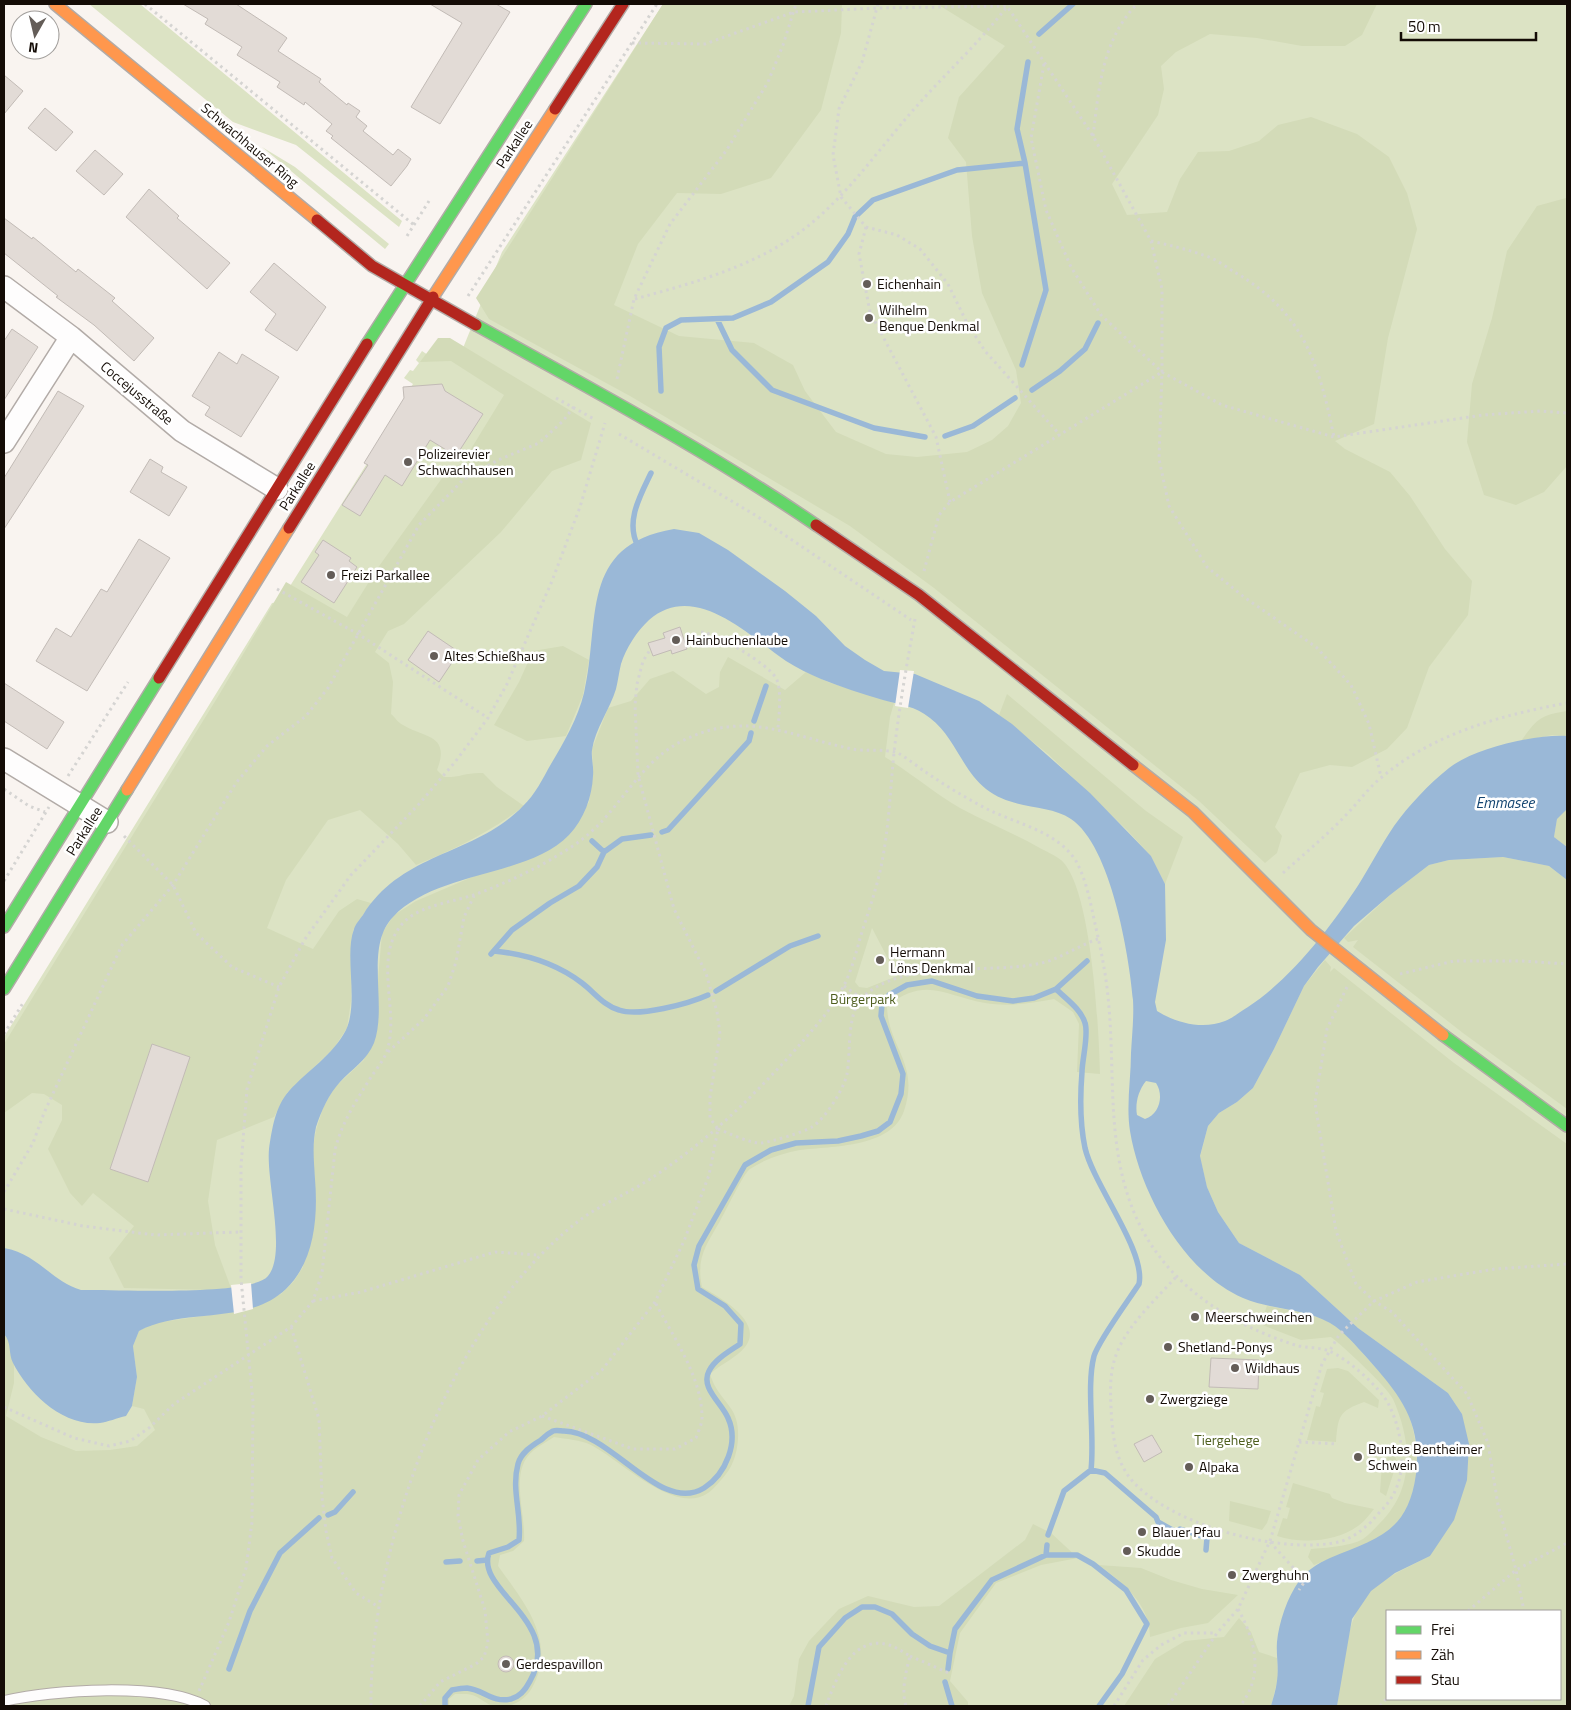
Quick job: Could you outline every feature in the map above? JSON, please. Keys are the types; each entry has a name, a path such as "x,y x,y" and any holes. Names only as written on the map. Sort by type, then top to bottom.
{"main road":[{"name":"Schwachhauser Ring","path":"56,4 372,266 586,386 780,501 919,595 1193,812 1311,930 1344,958 1480,1064 1567,1126"},
{"name":"Parkallee","path":"4,989 258,576 432,300 623,4"},
{"name":"Parkallee","path":"4,927 578,6"}],"street":[{"name":"Coccejusstraße","path":"4,287 71,337 182,431 276,489"},
{"path":"4,442 71,337"},
{"path":"4,759 107,822"}],"lane":[{"path":"4,1701 64,1693 131,1692 194,1700 205,1706"}],"path":[{"path":"144,4 414,225"},
{"path":"452,312 466,299 657,4"},
{"path":"194,1700 229,1622 246,1568 252,1522 254,1476 253,1402 247,1358 241,1279 242,1166 247,1089 279,987 305,939 351,875 419,804 455,762 488,718 511,675 552,581 580,507 611,401 634,299 670,224 726,152 768,82 796,4"},
{"path":"1093,136 1101,70 1122,19 1137,4"},
{"path":"632,43 705,44 794,12 878,6 1008,5"},
{"path":"634,299 689,284 756,260 794,237 841,197 914,110 1008,5"},
{"path":"1008,5 1093,136 1151,241 1162,290 1159,459 1169,506 1208,567 1244,597 1316,647 1352,685 1369,724 1381,778"},
{"path":"878,6 862,62 839,109 832,155 841,197 866,227 897,235 920,249 948,284 985,351 1060,435"},
{"path":"1044,63 1031,138 1046,210 1071,267 1101,315 1162,372 1222,405 1334,437 1484,415 1540,411 1567,413"},
{"path":"866,227 859,254 870,312 936,437 950,502 1162,372"},
{"path":"1151,241 1205,255 1256,285 1281,306 1304,342 1323,383 1334,437"},
{"path":"4,1192 33,1142 47,1104 122,945 173,885 236,783 267,746 306,716 328,688 419,525 463,480 498,460 539,443 564,421 574,408 586,386"},
{"path":"550,394 755,515 922,627"},
{"path":"288,595 358,634 488,718"},
{"path":"701,632 710,632 717,636 759,663 776,678 780,703 778,728"},
{"path":"650,650 643,661 637,684 635,705 638,775 674,909 706,973 717,1012 720,1034 710,1098 710,1118 718,1129 760,1143 812,1127 830,1108 847,1075 852,1020 861,998 884,983 910,975 974,967 1005,967 1044,963 1098,939"},
{"path":"371,1706 377,1606 404,1499 436,1418 460,1368 493,1316 539,1255 582,1218 648,1180 718,1129 775,1072 830,1010 844,986 881,868 888,821 894,751 908,662"},
{"path":"1268,887 1345,816 1381,778 1414,754 1455,732 1529,710 1567,704"},
{"path":"388,1052 391,1028 388,974 390,951 397,932 407,918 427,909 474,896 524,874 566,851 594,830 638,775 677,743 714,728 761,726 778,728 857,750 894,751 960,795 993,812 1043,833 1065,847 1079,866 1098,939 1108,996 1114,1123 1124,1183 1137,1219 1157,1254 1176,1277 1204,1302 1229,1317 1298,1346 1329,1350 1365,1376 1388,1400 1399,1432 1402,1455 1398,1485 1391,1500 1362,1531 1344,1540 1308,1546 1270,1541 1189,1520 1168,1510 1143,1491 1128,1475 1116,1450 1112,1427 1111,1370 1120,1345 1176,1277"},
{"path":"4,788 29,806 46,812"},
{"path":"124,836 173,885 196,933 232,967 279,987"},
{"path":"4,1407 74,1438 108,1446 130,1441 149,1428 174,1404 292,1327 313,1301 322,1273 334,1150 339,1132 347,1114 388,1052 424,1019 448,986 456,962 464,917 474,896"},
{"path":"1401,974 1454,961 1522,960 1567,964"},
{"path":"1358,969 1343,993 1327,1029 1315,1104 1336,1231 1356,1284 1374,1302 1392,1312 1467,1394 1488,1443 1498,1505 1516,1570 1524,1610"},
{"path":"844,986 861,998"},
{"path":"420,1706 440,1682 476,1664 484,1657 488,1643 485,1610 463,1541 458,1516 459,1495 478,1460 509,1432 542,1416 602,1370 655,1302 684,1241 709,1175 718,1129"},
{"path":"4,1209 83,1226 155,1235 240,1232"},
{"path":"313,1301 361,1292 495,1252 539,1255"},
{"path":"1168,1706 1217,1634 1238,1609 1270,1541 1322,1364 1339,1335 1374,1302 1417,1282 1454,1274 1530,1265 1567,1264"},
{"path":"542,1416 633,1449 676,1449 696,1438 702,1421 699,1396 688,1366 655,1302"},
{"path":"292,1327 319,1419 322,1497 332,1558 356,1593 377,1606"},
{"path":"1299,1442 1338,1444"},
{"path":"1270,1541 1298,1573 1307,1578 1299,1590"},
{"path":"1469,1610 1516,1570 1567,1543"},
{"path":"1238,1609 1247,1626 1256,1660 1251,1692 1240,1706"},
{"path":"1114,1706 1143,1660 1161,1645 1184,1633 1217,1634"},
{"path":"826,1706 834,1684 845,1664 864,1646 874,1642 890,1645 952,1674"},
{"path":"906,1706 903,1699 906,1670 910,1656"}],"green space":[{"path":"89,4 140,4 402,221 399,227 296,145 233,122"},
{"name":"Bürgerpark","path":"663,4 1567,4 1567,1706 4,1706 4,1037 272,603 280,602 410,395 407,393 413,384 404,378 419,363 416,360 422,351 431,357 463,348 502,252"},
{"path":"663,4 842,4 841,33 821,110 771,178 721,194 677,193 638,244 614,305 679,336 754,343 793,365 805,391 836,432 886,454 917,457 967,452 992,440 1008,426 1021,403 1016,370 982,293 972,236 966,162 948,138 959,97 1005,46 937,4 1377,4 1362,35 1345,46 1302,46 1257,38 1210,34 1176,52 1161,66 1164,89 1158,115 1112,184 1127,215 1167,212 1180,179 1198,152 1229,151 1259,141 1278,125 1311,117 1357,134 1389,157 1407,193 1417,229 1388,338 1374,424 1335,441 1345,449 1390,472 1410,496 1445,549 1472,581 1468,615 1429,667 1407,728 1387,749 1352,767 1330,765 1300,773 1275,827 1282,836 1277,853 1265,863 1199,801 934,588 850,526 630,396 489,319 476,298"},
{"path":"262,147 295,167 389,244 385,249"},
{"path":"1566,198 1567,466 1544,492 1516,505 1484,495 1467,442 1472,384 1492,318 1507,251 1537,206"},
{"path":"438,338 450,338 591,423 581,460 552,471 501,532 404,624 388,631 375,652 389,663 393,682 391,714 401,724 427,735 438,743 441,750 437,770 444,777 483,773 497,787 524,806 472,839 416,865 398,844 360,810 328,820 286,880 267,928 313,949 339,911 357,899 371,903 353,930 351,1001 347,1028 334,1048 287,1093 274,1117 217,1140 208,1201 215,1245 231,1288 214,1290 124,1288 109,1258 134,1226 93,1193 82,1206 70,1193 48,1149 62,1120 62,1105 44,1094 32,1093 4,1113 4,1044 219,695 286,582 347,617 377,569 445,474 463,462 504,395 451,361 420,362"},
{"path":"563,646 589,660 583,695 566,736 527,741 494,725 519,682 533,651"},
{"path":"728,657 785,690 806,672 828,682 894,703 890,717 885,757 960,808 1061,860 1072,875 1087,929 1098,1027 1100,1074 1077,1072 1079,1024 1073,1012 1054,999 1003,1005 970,1000 935,990 924,990 901,997 887,1006 892,1033 902,1056 908,1080 908,1094 904,1111 897,1123 887,1132 874,1139 844,1146 787,1153 768,1159 750,1169 710,1238 701,1260 700,1277 702,1287 737,1311 749,1328 750,1338 745,1347 710,1374 716,1388 736,1419 738,1440 730,1469 708,1493 694,1498 680,1497 664,1492 632,1473 603,1452 583,1442 554,1437 536,1448 526,1459 520,1480 524,1541 513,1551 500,1555 498,1566 526,1607 534,1621 539,1636 540,1667 532,1688 519,1702 505,1706 496,1706 489,1705 469,1694 455,1694 449,1699 449,1706 4,1706 4,1334 9,1342 14,1365 14,1383 6,1416 41,1437 76,1451 110,1450 137,1446 155,1430 144,1409 132,1406 137,1377 133,1346 139,1331 154,1323 238,1311 281,1294 294,1281 303,1267 315,1180 312,1152 316,1130 323,1108 334,1088 364,1060 378,979 382,933 394,915 416,901 568,836 589,802 593,774 592,749 608,708 631,701 650,679 673,671 706,694 719,687 720,672","holes":["872,928 897,976 867,988 859,987 855,982"]},
{"path":"1007,694 1146,811 1183,837 1165,884 1151,856 1128,831 1048,754 999,715"},
{"path":"1567,711 1567,736 1552,735 1521,741 1540,719 1551,714"},
{"path":"1567,809 1567,847 1554,837 1557,819"},
{"path":"1503,857 1549,866 1567,880 1567,1109 1463,1033 1353,947 1358,940 1348,942 1344,938 1390,895 1429,865 1449,860"},
{"path":"1325,960 1331,967 1330,972 1334,968 1454,1063 1567,1144 1567,1706 1337,1706 1347,1644 1356,1613 1363,1600 1372,1589 1386,1579 1430,1556 1462,1414 1448,1393 1358,1328 1300,1275 1239,1243 1218,1212 1207,1187 1200,1157 1208,1126 1219,1113 1237,1102 1253,1088 1304,986"},
{"path":"1267,1306 1317,1317 1332,1324 1342,1332 1395,1388 1412,1424 1417,1460 1416,1478 1406,1511 1388,1533 1378,1539 1314,1565 1308,1557 1311,1549 1345,1545 1363,1539 1380,1523 1391,1509 1405,1480 1407,1464 1404,1432 1393,1399 1389,1393 1354,1357 1331,1337 1301,1340 1260,1324"},
{"path":"1338,1368 1348,1371 1379,1400 1378,1408 1364,1402 1349,1408 1339,1420 1336,1442 1307,1440 1316,1406 1320,1407 1324,1393 1320,1392 1327,1369"},
{"path":"1393,1451 1397,1462 1386,1496 1380,1492 1382,1464"},
{"path":"1293,1483 1330,1494 1332,1498 1345,1503 1374,1509 1358,1526 1340,1535 1308,1541 1277,1536 1283,1518 1287,1519 1290,1508 1286,1507"},
{"path":"1230,1501 1271,1511 1267,1523 1262,1530 1229,1521"},
{"path":"1033,1524 1051,1533 1078,1558 1041,1565 996,1583 960,1633 950,1681 968,1702 968,1706 789,1706 794,1696 799,1659 809,1641 839,1609 868,1596 914,1607 939,1606 1025,1540"},
{"path":"1099,1565 1141,1568 1171,1580 1202,1589 1238,1595 1208,1623 1150,1637 1149,1625 1145,1614 1134,1595"},
{"path":"1239,1618 1251,1632 1259,1652 1277,1658 1278,1678 1271,1706 1124,1706 1155,1659 1185,1641 1224,1637"}],"water":[{"name":"Emmasee","path":"674,529 699,533 728,550 785,591 816,616 845,646 865,660 884,671 915,674 979,701 1012,724 1090,793 1151,856 1165,884 1166,940 1155,1002 1157,1011 1173,1019 1190,1024 1208,1025 1228,1020 1280,982 1309,951 1336,917 1400,818 1420,795 1449,768 1473,754 1505,744 1539,737 1567,736 1567,809 1557,819 1554,837 1567,847 1567,880 1549,866 1503,857 1449,860 1429,865 1354,926 1318,967 1304,986 1253,1088 1237,1102 1219,1113 1208,1126 1200,1156 1207,1187 1218,1212 1239,1243 1300,1275 1358,1328 1448,1393 1462,1414 1469,1444 1467,1480 1454,1520 1430,1556 1395,1573 1371,1591 1352,1619 1337,1706 1271,1706 1277,1681 1277,1642 1282,1618 1287,1602 1302,1577 1309,1570 1325,1560 1376,1538 1388,1531 1398,1521 1406,1509 1412,1494 1416,1474 1416,1439 1412,1424 1399,1397 1390,1385 1341,1331 1320,1318 1254,1302 1221,1286 1201,1270 1184,1250 1154,1204 1135,1155 1130,1131 1129,1102 1133,1026 1131,980 1116,902 1097,852 1085,833 1071,819 1052,811 1008,801 986,789 971,773 946,734 924,714 908,706 844,688 808,673 786,661 739,626 703,609 685,606 667,609 649,620 632,640 623,658 616,689 594,742 592,753 593,776 589,800 579,822 569,835 552,849 531,859 457,882 411,902 393,917 384,929 378,960 378,1028 371,1049 332,1092 316,1127 314,1147 315,1223 309,1252 296,1278 286,1289 270,1300 253,1308 175,1320 156,1324 139,1331 133,1346 137,1377 132,1406 126,1416 100,1423 86,1423 72,1419 60,1413 37,1396 19,1374 13,1363 8,1341 4,1334 4,1248 26,1256 70,1286 81,1290 150,1291 210,1289 256,1283 268,1276 276,1251 269,1163 269,1149 273,1126 277,1111 284,1097 327,1055 346,1030 350,1019 352,993 350,952 355,926 379,894 398,878 483,835 504,822 531,797 566,738 581,702 589,666 599,590 608,569 622,551 643,538","holes":["1146,1081 1156,1083 1160,1093 1159,1104 1154,1113 1145,1119 1137,1115 1136,1106 1138,1098"]}],"pier":[{"path":"900,670 914,671 908,708 895,706"},
{"path":"251,1283 253,1309 234,1314 231,1285"}],"building":[{"path":"183,4 236,4 283,35 287,38 278,51 321,79 319,82 347,105 348,103 360,111 356,117 367,126 363,131 393,155 398,149 411,159 407,166 391,186 331,138 333,136 326,131 332,124 305,102 304,105 277,87 280,82 237,55 242,47 205,24 208,19"},
{"path":"430,4 496,4 510,12 440,124 411,107 462,23"},
{"path":"4,75 23,91 4,114"},
{"path":"45,108 73,132 56,151 28,128"},
{"path":"95,150 123,174 104,195 76,171"},
{"path":"149,189 179,216 177,218 230,263 207,289 126,217"},
{"path":"4,218 32,239 33,237 76,272 78,269 115,298 112,301 154,338 134,361 94,325 56,297 58,296 4,253"},
{"path":"274,263 326,307 297,351 265,330 276,314 250,292"},
{"path":"12,329 38,347 4,400 4,341"},
{"path":"219,352 237,364 242,354 279,377 241,437 205,415 210,407 192,396"},
{"path":"442,384 445,391 483,414 456,456 430,440 402,486 385,475 360,516 342,505 368,465 364,463 404,398 403,387"},
{"path":"58,391 84,406 4,529 4,478"},
{"path":"150,459 163,467 161,472 187,487 169,516 130,492"},
{"path":"139,539 170,558 87,691 36,661 56,628 71,637 101,589 107,592"},
{"path":"323,540 351,558 349,561 357,567 334,603 301,582 319,555 315,552"},
{"name":"Hainbuchenlaube","path":"680,627 687,649 672,654 671,650 653,656 648,643 665,638 663,633"},
{"name":"Altes Schießhaus","path":"428,631 459,652 439,682 408,660"},
{"path":"4,683 64,722 47,749 4,721"},
{"path":"152,1044 190,1057 148,1182 110,1169"},
{"name":"Wildhaus","path":"1211,1358 1259,1360 1258,1389 1209,1387"},
{"path":"1152,1435 1162,1452 1144,1462 1134,1444"},
{"name":"Gerdespavillon","path":"506,1656 512,1658 514,1664 512,1670 506,1672 500,1670 498,1664 500,1658"}],"waterway":[{"path":"1039,34 1073,4"},
{"path":"1022,365 1046,290 1025,163 1017,129 1028,62"},
{"path":"661,391 659,347 666,328 681,320 733,318 771,302 828,262 848,234 855,217 873,200 957,170 1025,163"},
{"path":"717,319 732,350 772,390 874,428 925,437"},
{"path":"1032,390 1060,371 1085,349 1098,323"},
{"path":"945,436 973,426 1015,398"},
{"path":"638,546 634,537 634,518 639,500 651,473"},
{"path":"754,721 766,686"},
{"path":"662,832 668,830 749,741 751,733"},
{"path":"491,954 512,930 550,903 579,886 597,867 604,852 622,839 651,835"},
{"path":"592,841 604,852"},
{"path":"716,991 790,946 818,936"},
{"path":"494,951 529,957 562,970 604,1002 614,1008 628,1012 651,1011 676,1006 708,995"},
{"path":"445,1706 445,1698 452,1690 461,1688 473,1689 498,1699 514,1698 522,1692 530,1681 537,1660 536,1641 528,1624 494,1581 488,1567 489,1553 508,1547 519,1540 516,1474 519,1460 530,1447 553,1431 564,1431 582,1435 600,1444 653,1482 670,1491 687,1493 704,1488 719,1475 731,1447 731,1427 725,1412 709,1389 707,1377 715,1363 740,1344 741,1324 725,1306 698,1289 694,1265 699,1246 745,1165 771,1150 796,1143 838,1141 861,1136 878,1131 890,1122 901,1094 903,1074 881,1016 882,1004 889,995 907,985 932,981 977,996 1013,1001 1034,998 1056,989 1087,961"},
{"path":"1048,1535 1064,1491 1091,1470 1091,1382 1094,1356 1139,1284 1139,1270 1135,1254 1098,1181 1085,1148 1081,1101 1082,1067 1086,1034 1085,1023 1077,1009 1056,989"},
{"path":"1091,1470 1105,1473 1156,1517 1158,1522 1176,1532 1180,1529 1207,1538 1206,1550"},
{"path":"328,1515 335,1512 353,1492"},
{"path":"229,1669 250,1611 280,1553 319,1518"},
{"path":"1046,1555 1047,1545"},
{"path":"808,1706 819,1647 845,1618 862,1607 875,1607 892,1614 912,1634 930,1646 950,1653 955,1629 992,1580 1046,1555 1077,1555 1093,1564 1126,1590 1147,1624 1122,1674 1099,1706"},
{"path":"477,1561 487,1560"},
{"path":"446,1562 460,1561"},
{"path":"948,1669 950,1653"},
{"path":"945,1682 952,1706"}],"traffic: fast":[{"path":"367,344 586,4"},
{"path":"476,325 691,446 816,525"},
{"path":"4,927 159,678"},
{"path":"4,989 127,790"},
{"path":"1443,1035 1567,1126"}],"traffic: slow":[{"path":"55,4 317,220"},
{"path":"433,297 555,109"},
{"path":"127,790 289,528"},
{"path":"1133,765 1193,812 1311,930 1443,1035"}],"traffic: jam":[{"path":"555,109 623,4"},
{"path":"317,220 372,266 476,325"},
{"path":"289,528 433,297"},
{"path":"159,678 367,344"},
{"path":"816,525 919,595 1133,765"}],"place":[{"name":"Eichenhain","path":"867,284"},
{"name":"Wilhelm Benque Denkmal","path":"869,318"},
{"name":"Polizeirevier Schwachhausen","path":"408,462"},
{"name":"Freizi Parkallee","path":"331,575"},
{"name":"Hainbuchenlaube","path":"676,640"},
{"name":"Altes Schießhaus","path":"434,656"},
{"name":"Hermann Löns Denkmal","path":"880,960"},
{"name":"Meerschweinchen","path":"1195,1317"},
{"name":"Shetland-Ponys","path":"1168,1347"},
{"name":"Wildhaus","path":"1235,1368"},
{"name":"Zwergziege","path":"1150,1399"},
{"name":"Buntes Bentheimer Schwein","path":"1358,1457"},
{"name":"Alpaka","path":"1189,1467"},
{"name":"Blauer Pfau","path":"1142,1532"},
{"name":"Skudde","path":"1127,1551"},
{"name":"Zwerghuhn","path":"1232,1575"},
{"name":"Gerdespavillon","path":"506,1664"}],"park label":[{"name":"Tiergehege","path":"1227,1440"}]}
